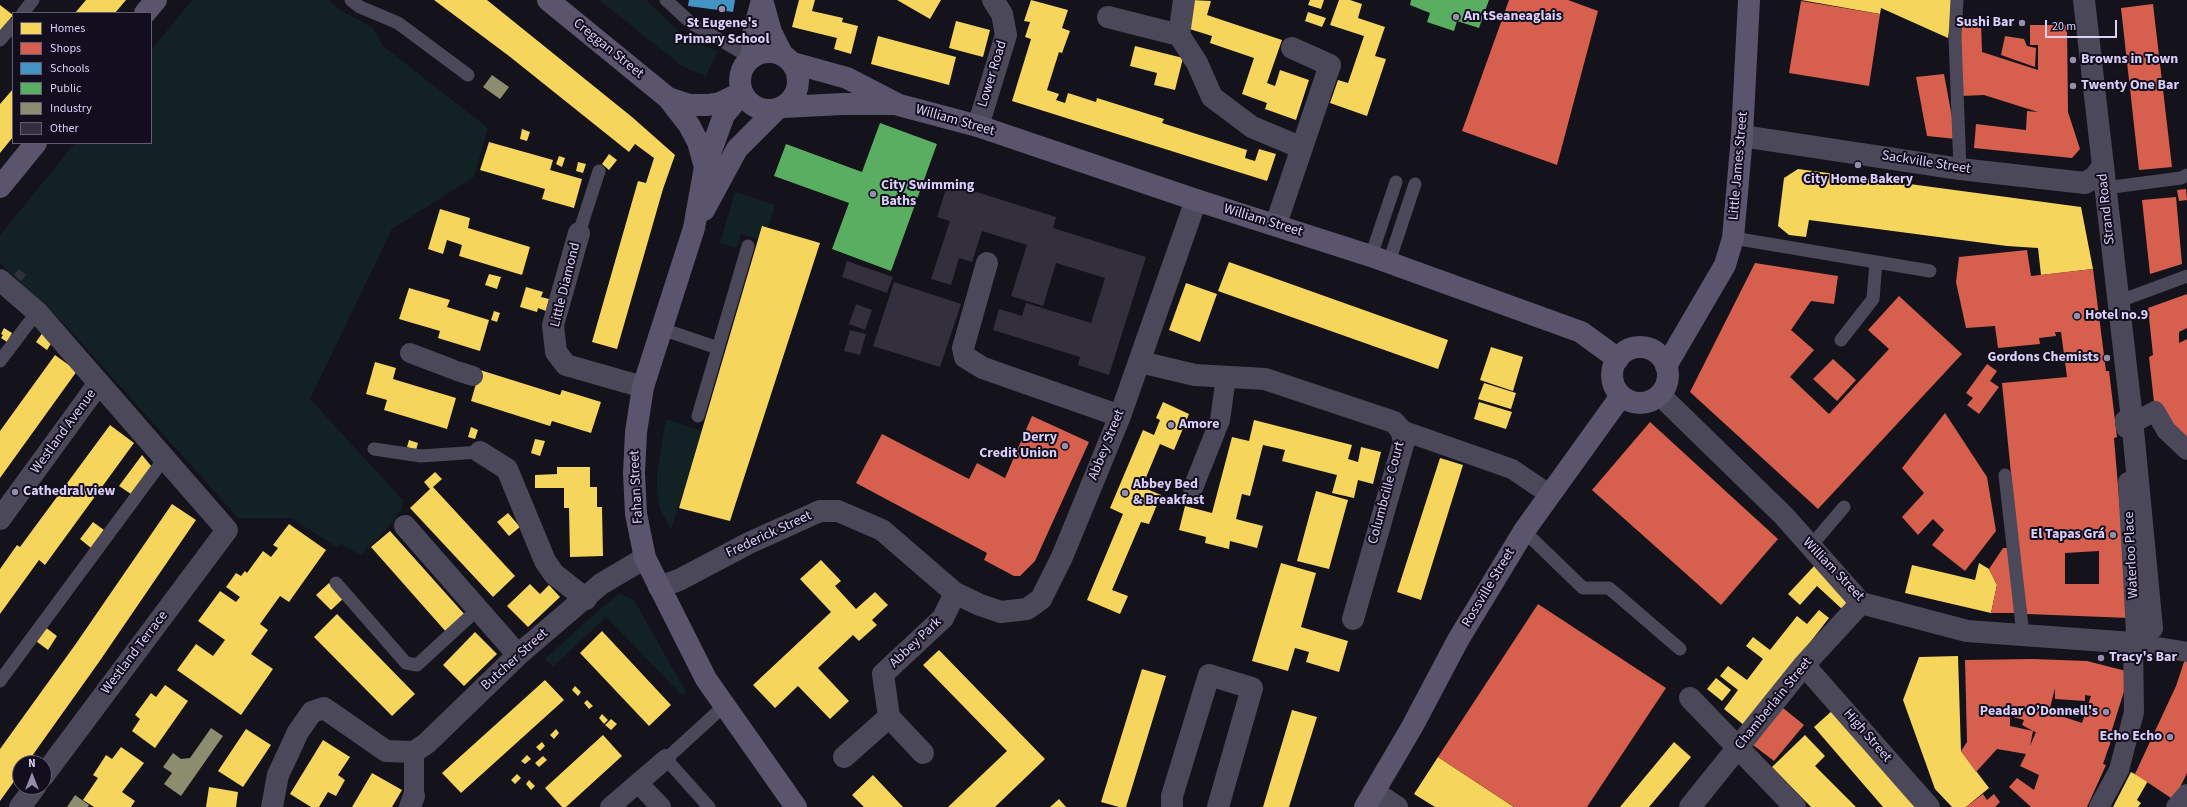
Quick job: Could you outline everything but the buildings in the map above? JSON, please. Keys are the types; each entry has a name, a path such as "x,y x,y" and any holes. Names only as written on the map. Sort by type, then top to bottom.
{"main road":[{"path":"146,12 156,0"},
{"name":"Creggan Street","path":"548,0 668,98 689,125 698,142 705,168"},
{"path":"751,58 753,34 762,0"},
{"path":"762,0 771,32 799,79 798,87 795,95 780,109 760,109 746,100 742,93 740,84 740,74 744,65 751,58 766,52 787,59"},
{"name":"Little James Street","path":"1659,358 1692,322 1725,265 1733,238 1742,136 1749,0"},
{"name":"William Street","path":"787,59 846,78 899,105 978,126 1196,200 1276,224 1380,259 1581,332 1618,359"},
{"name":"Creggan Street","path":"668,98 689,105 708,105 720,103 742,93"},
{"name":"Fahan Street","path":"742,93 724,114 705,168 694,228 644,386 636,432 634,473 636,514 645,558 706,679 796,807"},
{"name":"William Street","path":"780,109 843,104 899,105"},
{"name":"Fahan Street","path":"694,228 737,149 780,109"},
{"path":"0,187 35,144"},
{"path":"1636,348 1659,358 1668,380 1660,395 1646,402 1638,403 1630,402 1621,396 1612,379 1612,371 1618,359 1629,350 1636,348"},
{"name":"Rossville Street","path":"1369,799 1412,727 1458,640 1524,531 1549,494 1621,396"}],"street":[{"name":"Lower Road","path":"978,126 1006,35 1002,14 993,0"},
{"path":"1184,0 1179,35 1197,63 1212,97 1252,127 1302,148"},
{"name":"Strand Road","path":"2084,0 2117,302 2132,419"},
{"path":"1108,17 1179,35"},
{"path":"1276,224 1330,65 1292,48"},
{"name":"Sackville Street","path":"1742,136 1960,169 2085,183 2095,177 2103,166"},
{"name":"Abbey Street","path":"955,593 1001,612 1027,609 1041,599 1062,557 1120,416 1196,200"},
{"name":"Little Diamond","path":"579,233 553,325 556,352 566,365 644,386"},
{"path":"987,264 963,348 965,357 983,368 1120,416"},
{"path":"0,280 36,312 164,459"},
{"path":"410,354 461,372"},
{"name":"Columbcille Court","path":"1140,362 1196,375 1265,379 1394,422 1401,430 1404,441 1352,619"},
{"path":"1193,488 1220,420 1226,377"},
{"name":"Westland Avenue","path":"0,519 99,383"},
{"name":"William Street","path":"1660,395 1784,516 1810,547 1862,603 1967,631 2133,643"},
{"path":"2132,419 2137,421 2155,411 2166,430 2187,450"},
{"name":"Waterloo Place","path":"2132,419 2152,628 2133,643 2136,634 2125,420 2132,419"},
{"path":"1401,430 1512,469 1549,494"},
{"path":"480,452 507,469 545,561 554,574 586,599"},
{"name":"Westland Terrace","path":"52,764 227,530 164,459"},
{"name":"Frederick Street","path":"659,587 679,580 749,543 820,511 838,511 882,530 955,593"},
{"path":"405,526 518,655"},
{"name":"Butcher Street","path":"414,752 427,743 518,655 586,599 601,584 645,558"},
{"name":"Abbey Park","path":"889,717 883,674 943,618 955,593"},
{"name":"Chamberlain Street","path":"1690,807 1804,665 1862,603"},
{"path":"2099,807 2119,770 2134,712 2133,643 2187,652"},
{"name":"High Street","path":"1804,665 1929,807"},
{"path":"1172,807 1172,796 1209,675 1252,688 1218,807"},
{"path":"1690,698 1795,807"},
{"path":"272,807 278,775 298,732 312,712 324,708 386,750 414,752 412,801"},
{"path":"844,757 889,717 923,753"},
{"path":"610,807 666,758"},
{"path":"638,783 661,807"},
{"path":"2176,807 2187,794"},
{"path":"20,807 29,795"},
{"name":"Rossville Street","path":"1369,799 1397,807"}],"lane":[{"path":"24,12 33,0"},
{"path":"351,0 360,7 398,23 468,75"},
{"path":"666,0 691,22 751,58"},
{"path":"1957,0 1955,37 1960,169"},
{"path":"0,40 12,26"},
{"name":"Little Diamond","path":"579,233 599,172"},
{"path":"2105,188 2181,178 2187,175"},
{"path":"1380,259 1396,182"},
{"path":"1380,259 1415,184"},
{"path":"1733,238 1930,271"},
{"path":"698,416 748,246"},
{"path":"1841,340 1873,298 1876,262"},
{"path":"2117,302 2187,276"},
{"path":"0,361 36,312"},
{"path":"662,329 718,348"},
{"path":"374,449 421,456 480,452"},
{"path":"0,681 164,459"},
{"path":"2005,474 2023,635"},
{"path":"1810,547 1844,507"},
{"path":"1524,531 1583,588 1609,588 1680,649"},
{"path":"336,583 406,662 417,664 478,610"},
{"path":"709,807 666,758 724,706"}],"shaded area":[{"path":"192,0 328,0 342,11 373,28 383,46 488,128 474,177 392,229 310,399 403,500 401,511 396,515 395,520 361,555 341,544 338,548 291,518 238,518 69,329 0,263 0,235 74,144 152,144 152,49"},
{"path":"599,0 646,0 686,38 718,51 706,76 683,67"},
{"path":"735,192 775,205 768,228 762,227 758,239 741,234 736,248 720,243"},
{"path":"666,419 702,431 671,530 660,509 657,492 657,473"},
{"path":"619,594 634,600 686,692 682,695 606,617 553,667 545,659"}],"place":[{"name":"St Eugene's Primary School","path":"722,9"},
{"name":"An tSeaneaglais","path":"1456,17"},
{"name":"Sushi Bar","path":"2022,23"},
{"name":"Browns in Town","path":"2073,60"},
{"name":"Twenty One Bar","path":"2073,86"},
{"name":"City Home Bakery","path":"1858,165"},
{"name":"City Swimming Baths","path":"873,194"},
{"name":"Hotel no.9","path":"2077,316"},
{"name":"Gordons Chemists","path":"2107,358"},
{"name":"Amore","path":"1171,425"},
{"name":"Derry Credit Union","path":"1065,446"},
{"name":"Cathedral view","path":"15,492"},
{"name":"Abbey Bed & Breakfast","path":"1125,493"},
{"name":"El Tapas Grá","path":"2113,535"},
{"name":"Tracy's Bar","path":"2101,658"},
{"name":"Peadar O’Donnell's","path":"2106,712"},
{"name":"Echo Echo","path":"2170,737"}]}
